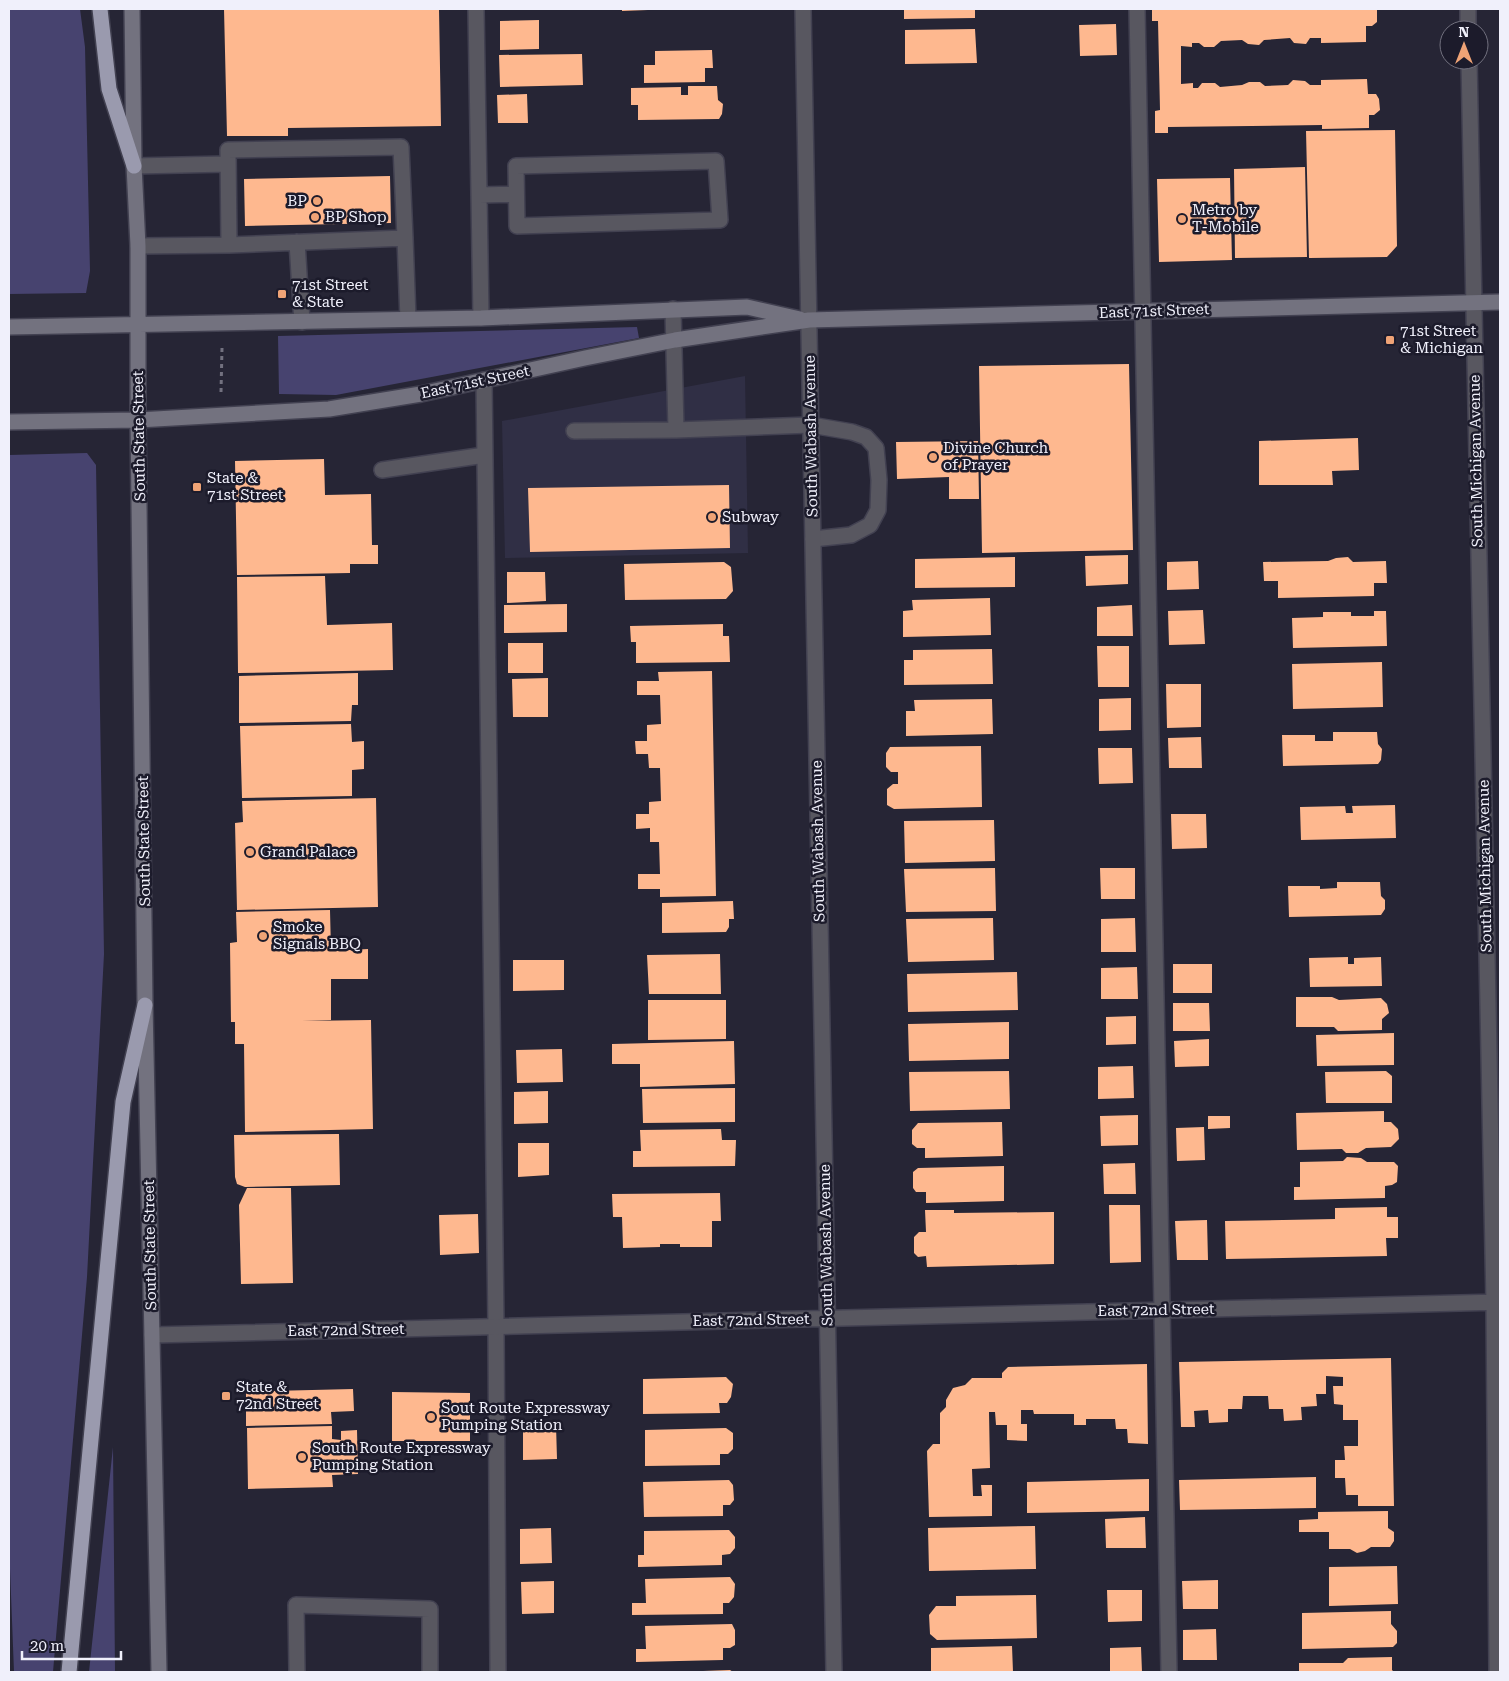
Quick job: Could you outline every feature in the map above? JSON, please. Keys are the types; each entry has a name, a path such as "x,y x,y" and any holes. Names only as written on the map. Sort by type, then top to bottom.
{"highway":[{"path":"100,9 109,89 134,166"},
{"path":"69,1672 123,1102 145,1005"}],"main road":[{"name":"South State Street","path":"132,9 134,166 138,246 138,420 145,1005 159,1672"},
{"name":"East 71st Street","path":"9,422 138,420 329,409 421,394 675,340 808,320 1500,302"},
{"name":"East 71st Street","path":"9,327 481,318 747,307 808,320"}],"street":[{"path":"476,9 481,318"},
{"name":"South Wabash Avenue","path":"803,9 834,1672"},
{"path":"1137,9 1141,311 1164,1310 1169,1672"},
{"name":"South Michigan Avenue","path":"1469,70 1472,302 1497,1302 1497,1672"},
{"path":"229,245 228,150 401,147 408,319"},
{"path":"716,161 720,220 517,226 516,194 516,166 716,161"},
{"path":"134,166 228,164"},
{"path":"479,195 516,194"},
{"path":"138,246 229,245 405,238"},
{"path":"297,242 302,322"},
{"path":"673,309 676,430"},
{"path":"484,380 496,1326 498,1672"},
{"path":"574,431 676,430 811,425 852,432 866,437 876,448 879,480 878,510 870,525 851,535 813,539"},
{"path":"382,470 485,455"},
{"name":"East 72nd Street","path":"152,1335 1497,1302"},
{"path":"297,1672 296,1605 430,1609 430,1672"}],"path":[{"path":"221,397 222,342"}],"shaded area":[{"path":"9,9 80,9 85,47 90,271 86,293 9,294"},
{"path":"637,327 639,338 336,395 279,394 278,336"},
{"path":"745,376 748,553 505,558 502,421"},
{"path":"87,453 96,465 104,954 87,1277 53,1672 14,1672 9,1543 9,455"},
{"path":"113,1447 115,1672 89,1672"}],"building":[{"path":"224,9 439,9 441,126 288,128 288,136 227,136"},
{"path":"622,9 648,9 648,10 622,11"},
{"path":"904,9 975,9 975,18 904,19"},
{"path":"1152,9 1375,9 1377,10 1377,22 1372,26 1366,26 1366,42 1321,43 1321,38 1310,38 1306,44 1294,43 1290,38 1264,40 1259,45 1248,44 1242,40 1221,41 1214,47 1204,47 1199,43 1192,43 1192,47 1181,46 1181,84 1193,83 1193,88 1198,88 1202,83 1215,83 1220,87 1260,82 1265,86 1288,85 1293,80 1305,81 1310,85 1321,85 1321,80 1367,79 1368,94 1376,94 1379,99 1380,110 1374,115 1369,115 1369,128 1322,129 1322,125 1168,127 1168,133 1155,133 1155,111 1160,110 1158,21 1152,21"},
{"path":"539,20 539,49 500,50 500,21"},
{"path":"1116,24 1117,55 1080,56 1079,25"},
{"path":"975,29 977,63 905,64 905,30"},
{"path":"712,50 713,68 705,68 705,82 644,83 644,65 655,65 655,51"},
{"path":"582,54 583,85 500,87 499,55"},
{"path":"688,86 717,86 718,100 723,104 722,114 719,119 638,120 638,105 631,105 631,88 681,87 681,95 688,95"},
{"path":"527,94 528,123 498,123 497,95"},
{"path":"1395,130 1397,246 1387,257 1309,258 1306,131"},
{"path":"1305,167 1307,257 1235,258 1234,169"},
{"name":"BP","path":"390,176 391,223 245,226 244,179"},
{"path":"1230,178 1232,260 1159,262 1157,179"},
{"path":"1129,364 1133,550 982,553 979,366"},
{"path":"1358,438 1359,470 1332,471 1333,485 1259,485 1259,441"},
{"path":"978,441 979,499 949,499 949,477 897,479 896,442"},
{"path":"324,459 325,495 371,494 372,545 378,545 378,564 350,564 350,573 237,575 235,461"},
{"path":"729,485 730,548 530,552 528,488"},
{"path":"1128,555 1128,584 1086,586 1085,556"},
{"path":"1015,557 1015,587 915,588 915,559"},
{"path":"1348,557 1353,562 1386,561 1387,583 1374,583 1374,596 1278,598 1278,581 1264,581 1263,562 1328,561"},
{"path":"1198,561 1199,589 1167,590 1167,562"},
{"path":"724,562 731,567 733,591 726,599 625,600 624,564"},
{"path":"507,572 545,572 546,601 507,603"},
{"path":"325,576 327,625 392,623 393,670 238,673 237,577"},
{"path":"990,598 991,635 903,637 903,611 913,610 912,600"},
{"path":"567,604 567,632 504,633 504,605"},
{"path":"1132,605 1133,636 1097,636 1097,607"},
{"path":"1203,610 1205,644 1169,645 1168,611"},
{"path":"1374,611 1386,611 1387,646 1293,648 1292,618 1323,617 1323,612 1351,612 1351,616 1374,616"},
{"path":"723,624 723,636 729,636 730,662 636,663 636,642 631,642 630,626"},
{"path":"508,643 543,643 543,673 508,673"},
{"path":"1097,646 1129,646 1129,687 1098,687"},
{"path":"992,649 993,684 904,685 904,660 913,660 913,650"},
{"path":"1382,662 1383,707 1293,709 1292,664"},
{"path":"712,671 716,896 660,897 660,889 638,889 638,874 660,874 659,842 650,842 650,828 636,829 636,814 649,814 649,802 661,801 660,768 649,768 648,754 636,754 635,741 647,741 647,725 661,724 660,695 637,695 637,681 659,681 658,672"},
{"path":"358,673 358,705 352,705 351,721 239,723 239,676"},
{"path":"548,678 548,717 513,717 512,679"},
{"path":"1166,684 1201,684 1201,727 1167,728"},
{"path":"1131,698 1131,730 1099,731 1099,699"},
{"path":"992,699 993,734 906,736 906,711 915,711 914,700"},
{"path":"351,724 352,742 364,741 364,769 352,770 352,796 242,798 240,726"},
{"path":"1333,732 1377,732 1378,744 1382,749 1381,760 1378,764 1283,766 1282,735 1315,735 1315,741 1333,741"},
{"path":"1201,737 1202,768 1169,768 1168,738"},
{"path":"981,746 982,807 894,809 887,805 887,789 893,784 898,784 898,772 891,772 886,767 886,753 890,747"},
{"path":"1098,748 1132,748 1133,783 1099,784"},
{"path":"376,798 378,907 237,910 235,823 243,822 242,801"},
{"path":"1395,805 1396,838 1301,840 1300,807 1345,806 1346,813 1353,813 1352,806"},
{"path":"1171,814 1206,814 1207,848 1172,849"},
{"path":"994,820 995,861 905,863 904,821"},
{"path":"995,868 996,911 906,912 904,869"},
{"path":"1100,868 1135,868 1135,899 1101,899"},
{"path":"1337,882 1380,882 1381,896 1385,900 1385,909 1381,915 1289,917 1288,886 1320,886 1320,889 1337,888"},
{"path":"733,901 734,919 729,919 729,927 726,932 662,933 662,903"},
{"path":"330,910 331,951 368,949 368,979 331,979 331,1020 302,1021 371,1020 373,1129 245,1132 244,1044 235,1044 235,1022 231,1022 230,943 237,942 236,912"},
{"path":"993,918 994,960 908,962 906,919"},
{"path":"1135,918 1136,952 1101,952 1101,919"},
{"path":"720,954 721,994 649,994 647,955"},
{"path":"1348,957 1348,964 1354,964 1354,958 1381,957 1382,986 1310,987 1309,958"},
{"path":"513,960 564,960 564,990 513,991"},
{"path":"1173,964 1212,964 1212,993 1173,993"},
{"path":"1137,967 1138,999 1101,999 1101,968"},
{"path":"1017,972 1018,1010 908,1012 907,974"},
{"path":"1296,997 1332,997 1339,1000 1381,998 1387,1004 1389,1013 1382,1019 1382,1030 1338,1031 1334,1027 1296,1027"},
{"path":"648,1000 726,1000 726,1039 648,1040"},
{"path":"1173,1003 1209,1003 1210,1031 1173,1031"},
{"path":"1136,1016 1136,1044 1106,1045 1106,1017"},
{"path":"1009,1022 1009,1059 909,1061 908,1024"},
{"path":"1394,1033 1394,1065 1317,1066 1316,1035"},
{"path":"1209,1039 1209,1066 1175,1067 1174,1041"},
{"path":"734,1041 735,1084 640,1087 640,1064 612,1064 612,1044"},
{"path":"562,1049 563,1082 517,1083 516,1050"},
{"path":"1133,1066 1134,1098 1098,1099 1098,1067"},
{"path":"1009,1071 1010,1109 910,1111 909,1072"},
{"path":"1386,1071 1392,1076 1392,1103 1326,1103 1325,1072"},
{"path":"735,1088 735,1122 643,1123 642,1089"},
{"path":"548,1091 548,1123 514,1124 514,1092"},
{"path":"1384,1111 1384,1122 1391,1122 1398,1129 1399,1139 1391,1147 1366,1148 1358,1153 1346,1153 1342,1149 1297,1150 1296,1113"},
{"path":"1138,1115 1138,1145 1101,1146 1100,1116"},
{"path":"1208,1116 1230,1116 1230,1128 1208,1129"},
{"path":"1002,1122 1003,1156 925,1158 925,1148 917,1148 912,1144 912,1130 918,1123"},
{"path":"1204,1127 1205,1160 1177,1161 1176,1128"},
{"path":"721,1129 722,1140 736,1140 735,1166 633,1167 633,1151 641,1151 640,1130"},
{"path":"339,1134 340,1185 245,1187 237,1184 235,1177 234,1135"},
{"path":"518,1143 549,1143 549,1175 518,1177"},
{"path":"1347,1157 1361,1158 1367,1162 1394,1162 1398,1166 1397,1182 1385,1186 1385,1198 1294,1200 1294,1187 1300,1187 1300,1162 1343,1161"},
{"path":"1135,1163 1136,1194 1104,1194 1103,1164"},
{"path":"1004,1166 1004,1201 926,1203 926,1192 916,1192 913,1188 913,1172 918,1168"},
{"path":"247,1188 291,1188 293,1283 241,1284 239,1205"},
{"path":"720,1193 721,1221 712,1221 712,1247 680,1247 680,1244 660,1244 660,1247 623,1248 622,1217 613,1217 612,1194"},
{"path":"1109,1205 1140,1205 1141,1262 1110,1263"},
{"path":"1387,1207 1387,1217 1398,1217 1398,1238 1386,1238 1387,1256 1226,1259 1225,1221 1335,1219 1335,1208"},
{"path":"925,1210 954,1210 954,1213 1054,1212 1054,1264 927,1267 926,1256 918,1257 914,1253 914,1237 919,1232 926,1232"},
{"path":"478,1214 479,1253 440,1255 439,1215"},
{"path":"1207,1220 1208,1260 1177,1260 1175,1221"},
{"path":"1391,1358 1394,1506 1358,1506 1358,1495 1346,1495 1345,1478 1335,1478 1335,1460 1345,1460 1344,1446 1358,1446 1358,1420 1343,1420 1343,1405 1334,1404 1333,1386 1343,1386 1343,1377 1326,1376 1326,1394 1316,1394 1317,1406 1301,1407 1302,1420 1284,1421 1283,1409 1269,1409 1268,1396 1243,1396 1242,1409 1228,1409 1228,1422 1209,1423 1208,1410 1194,1411 1195,1427 1181,1427 1179,1362"},
{"path":"1147,1364 1148,1444 1128,1443 1127,1429 1116,1429 1115,1419 1086,1419 1086,1425 1074,1425 1074,1414 1034,1414 1033,1410 1021,1410 1021,1424 1027,1424 1027,1441 1007,1440 1007,1425 996,1425 995,1412 989,1412 990,1468 972,1469 973,1496 982,1496 981,1485 992,1485 992,1516 929,1517 927,1451 933,1444 940,1444 940,1413 946,1407 946,1400 953,1388 965,1385 972,1378 1002,1378 1002,1373 1008,1367"},
{"path":"726,1377 733,1384 731,1397 727,1403 719,1403 720,1413 643,1414 643,1379"},
{"path":"246,1384 271,1384 271,1391 353,1389 354,1411 331,1412 332,1424 246,1426"},
{"name":"Sout Route Expressway Pumping Station","path":"392,1392 470,1393 470,1441 392,1441"},
{"path":"556,1425 557,1459 523,1460 523,1426"},
{"name":"South Route Expressway Pumping Station","path":"332,1426 332,1439 341,1440 341,1431 357,1430 358,1474 332,1475 333,1487 248,1489 247,1428"},
{"path":"726,1428 733,1433 733,1449 728,1454 720,1454 720,1465 645,1466 645,1430"},
{"path":"1316,1477 1316,1508 1180,1510 1179,1480"},
{"path":"1149,1479 1149,1511 1027,1513 1027,1482"},
{"path":"729,1480 733,1485 734,1500 730,1505 723,1505 723,1516 644,1517 643,1482"},
{"path":"1388,1511 1388,1528 1394,1532 1394,1541 1390,1547 1371,1547 1357,1553 1350,1549 1329,1549 1329,1532 1299,1532 1299,1520 1318,1519 1318,1512"},
{"path":"1145,1517 1146,1548 1106,1548 1105,1519"},
{"path":"1035,1526 1036,1569 929,1571 928,1528"},
{"path":"551,1528 552,1563 520,1564 520,1529"},
{"path":"729,1530 735,1537 735,1548 730,1554 722,1555 722,1565 638,1567 638,1555 644,1555 644,1531"},
{"path":"1397,1566 1398,1604 1329,1606 1329,1567"},
{"path":"730,1577 735,1584 734,1597 729,1603 723,1603 723,1614 632,1615 632,1603 646,1603 645,1579"},
{"path":"1218,1580 1218,1609 1183,1609 1182,1581"},
{"path":"554,1581 554,1613 522,1614 521,1582"},
{"path":"1107,1590 1142,1590 1142,1621 1108,1622"},
{"path":"1036,1595 1037,1638 937,1640 930,1634 929,1615 936,1606 956,1606 956,1596"},
{"path":"1391,1611 1391,1624 1397,1631 1397,1643 1393,1647 1302,1649 1302,1613"},
{"path":"732,1624 735,1630 735,1645 730,1648 723,1648 723,1660 636,1662 636,1649 646,1649 645,1626"},
{"path":"1216,1629 1217,1660 1183,1660 1183,1630"},
{"path":"1012,1646 1013,1672 931,1672 931,1648"},
{"path":"1141,1647 1142,1672 1110,1672 1110,1648"},
{"path":"1392,1657 1392,1670 1394,1672 1299,1672 1299,1663 1343,1663 1348,1658"},
{"path":"730,1670 733,1672 703,1672 703,1671"}],"place":[{"name":"BP","path":"317,201"},
{"name":"BP Shop","path":"315,217"},
{"name":"Metro by T-Mobile","path":"1182,219"},
{"name":"71st Street & State","path":"282,294"},
{"name":"71st Street & Michigan","path":"1390,340"},
{"name":"Divine Church of Prayer","path":"933,457"},
{"name":"State & 71st Street","path":"197,487"},
{"name":"Subway","path":"712,517"},
{"name":"Grand Palace","path":"250,852"},
{"name":"Smoke Signals BBQ","path":"263,936"},
{"name":"State & 72nd Street","path":"226,1396"},
{"name":"Sout Route Expressway Pumping Station","path":"431,1417"},
{"name":"South Route Expressway Pumping Station","path":"302,1457"}]}
